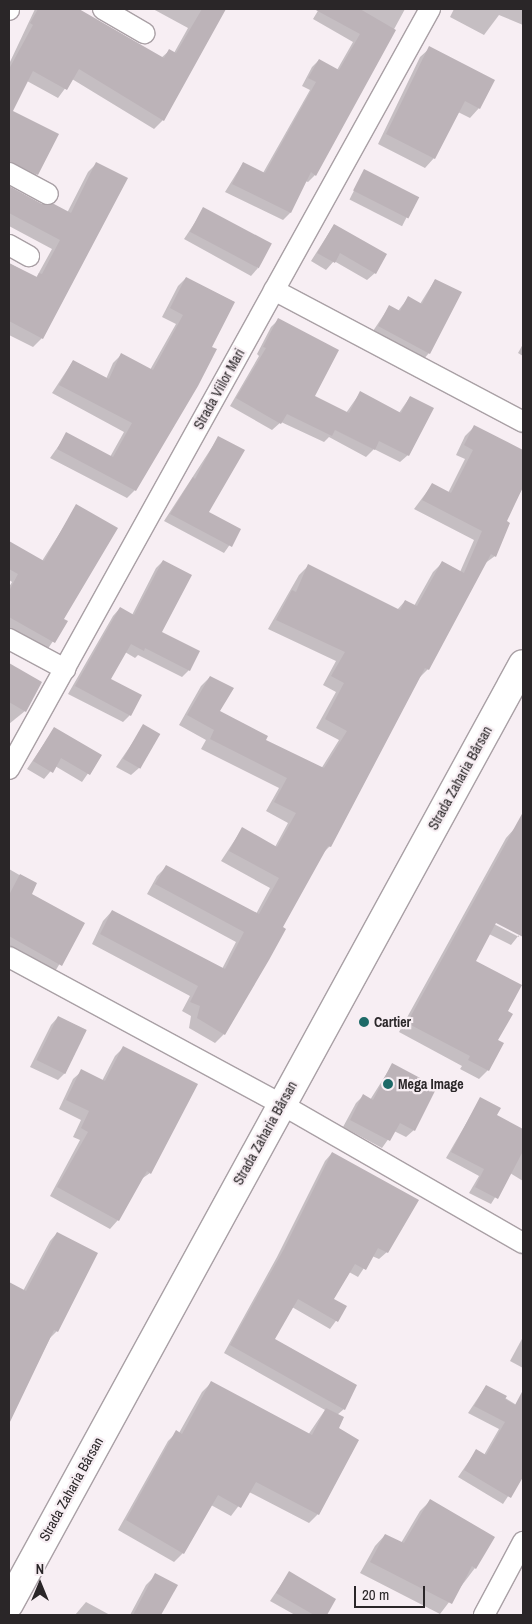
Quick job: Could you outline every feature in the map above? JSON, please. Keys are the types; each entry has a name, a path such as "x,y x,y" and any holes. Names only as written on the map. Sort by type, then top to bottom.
{"main road":[{"name":"Strada Zaharia Bârsan","path":"9,1604 523,664"}],"street":[{"path":"103,9 144,33"},
{"name":"Strada Viilor Mari","path":"9,769 430,9"},
{"path":"9,173 48,194"},
{"path":"9,245 29,256"},
{"path":"274,290 523,422"},
{"path":"9,639 65,669"},
{"path":"9,957 281,1104 523,1243"},
{"path":"484,1615 523,1542"}],"building":[{"path":"38,9 79,9 164,58 169,49 176,53 202,9 226,9 164,121 79,69 67,90 33,71 13,111 59,134 38,175 9,161 9,69 33,25 30,23"},
{"path":"314,9 360,9 396,30 316,176 311,172 291,213 232,184 243,162 265,173 316,82 308,78 319,59 339,70 360,34"},
{"path":"429,46 495,80 480,109 465,101 435,159 386,134"},
{"path":"96,162 128,178 43,339 9,321 9,263 37,277 39,273 42,274 60,240 9,213 9,186 42,204 54,204 71,213"},
{"path":"364,169 419,197 408,219 353,190"},
{"path":"203,207 272,244 259,268 190,232"},
{"path":"334,224 387,254 376,274 340,253 335,263 317,253"},
{"path":"186,277 235,302 212,347 217,349 198,386 136,491 57,449 66,432 113,457 132,423 59,385 73,360 109,379 121,353 153,370 183,315 170,308"},
{"path":"435,279 462,292 430,354 378,326 389,305 400,311 408,296 422,304"},
{"path":"278,318 339,350 315,396 349,413 360,391 401,413 410,396 434,408 409,456 379,441 375,450 335,430 332,436 287,414 281,424 236,398 266,348 263,347"},
{"path":"474,425 523,450 523,487 507,521 510,523 496,557 491,554 429,670 425,668 331,847 328,846 283,927 286,929 225,1035 197,1018 200,1006 190,1002 198,986 100,934 112,910 225,969 244,932 155,884 166,865 259,914 279,878 229,851 242,827 277,847 296,813 274,802 287,778 210,739 214,730 187,715 210,676 234,688 220,711 268,736 266,740 324,768 347,731 325,719 344,683 331,676 345,652 276,620 292,590 296,592 308,564 400,610 405,600 417,606 442,561 464,573 482,531 422,500 432,483 451,493 473,450 464,445"},
{"path":"218,436 245,450 209,512 241,529 232,547 170,514 193,477 195,479"},
{"path":"76,504 118,528 64,619 68,621 55,643 9,617 9,591 18,574 9,569 9,541 44,561"},
{"path":"163,560 192,575 162,632 200,651 190,671 145,648 144,651 131,644 111,679 142,695 131,716 75,686 120,607 134,615"},
{"path":"9,663 42,682 26,712 9,702"},
{"path":"143,724 160,734 140,769 123,759"},
{"path":"54,727 102,755 90,775 61,758 53,773 33,761"},
{"path":"523,812 523,937 496,923 476,961 522,985 508,1011 513,1014 498,1040 504,1043 489,1071 468,1060 470,1056 407,1023"},
{"path":"20,874 37,883 32,894 85,923 62,966 9,936 9,895"},
{"path":"58,1016 87,1030 65,1074 37,1060"},
{"path":"123,1046 198,1084 151,1174 147,1171 119,1221 57,1187 88,1132 81,1128 89,1111 66,1100 81,1069 105,1081"},
{"path":"392,1063 437,1087 415,1131 400,1123 390,1141 350,1120 363,1094 373,1100"},
{"path":"480,1097 501,1108 497,1115 523,1129 523,1151 498,1199 475,1187 484,1169 451,1152"},
{"path":"332,1152 419,1200 388,1253 378,1248 366,1270 355,1264 334,1299 347,1306 338,1322 298,1299 275,1339 357,1385 345,1410 230,1345 284,1249"},
{"path":"57,1232 98,1253 58,1332 54,1330 9,1424 9,1282 26,1291"},
{"path":"211,1381 312,1435 326,1408 344,1417 339,1428 359,1440 319,1515 256,1482 241,1508 218,1495 184,1554 126,1520 176,1430 182,1434"},
{"path":"486,1385 507,1396 505,1399 515,1405 523,1390 523,1477 511,1498 464,1470 476,1449 486,1455 505,1422 474,1406"},
{"path":"430,1499 495,1537 476,1569 472,1566 452,1604 370,1562 385,1534 404,1543"},
{"path":"289,1571 336,1599 327,1615 314,1615 276,1593"},
{"path":"155,1573 178,1585 161,1615 133,1615"}],"place":[{"name":"Cartier","path":"364,1022"},
{"name":"Mega Image","path":"388,1084"}]}
